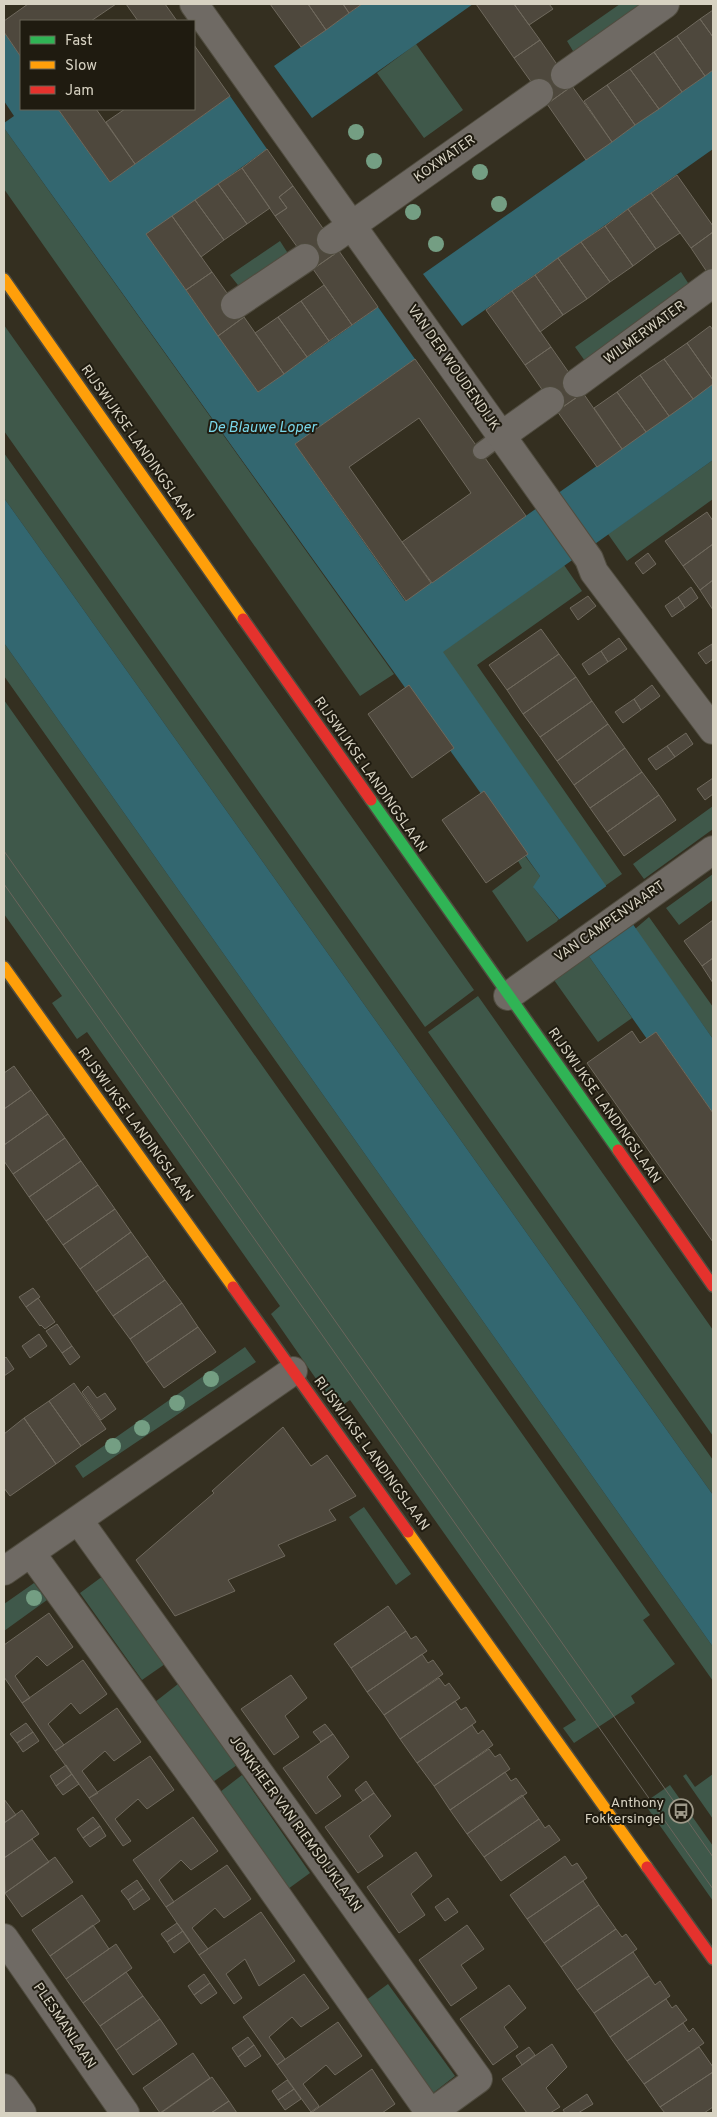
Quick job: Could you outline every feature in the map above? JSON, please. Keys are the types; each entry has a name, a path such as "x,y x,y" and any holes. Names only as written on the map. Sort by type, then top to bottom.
{"street":[{"path":"565,75 665,4"},
{"name":"VAN DER WOUDENDIJK","path":"203,12 341,232 491,444 543,495 589,559 594,572 713,730"},
{"name":"KOXWATER","path":"341,232 539,93"},
{"path":"235,305 305,258"},
{"name":"RIJSWIJKSE LANDINGSLAAN","path":"4,279 713,1286"},
{"name":"WILMERWATER","path":"577,383 713,284"},
{"path":"491,444 550,401"},
{"name":"VAN CAMPENVAART","path":"508,996 713,850"},
{"name":"RIJSWIJKSE LANDINGSLAAN","path":"4,967 713,1959"},
{"path":"4,1571 79,1521 293,1371"},
{"name":"JONKHEER VAN RIEMSDIJKLAAN","path":"31,1553 206,1794 430,2113 478,2079 79,1521"},
{"name":"PLESMANLAAN","path":"4,1938 125,2113"},
{"path":"4,2088 22,2113"}],"green space":[{"path":"620,4 651,4 576,56 567,41"},
{"path":"416,44 463,110 424,138 377,73"},
{"path":"4,128 394,674 360,696 4,189"},
{"path":"280,241 289,255 241,289 230,275"},
{"path":"681,272 690,286 585,361 575,347"},
{"path":"4,325 474,990 425,1027 4,431"},
{"path":"4,453 713,1460 713,1495 4,498"},
{"path":"713,460 713,499 627,561 608,534"},
{"path":"564,565 582,591 477,665 622,874 605,886 442,652"},
{"path":"4,643 713,1647 713,1681 4,676"},
{"path":"4,700 650,1615 643,1620 675,1664 631,1696 635,1703 574,1743 563,1728 576,1720 350,1400 337,1409 271,1314 280,1306 87,1032 77,1039 52,1003 62,996 4,914"},
{"path":"713,806 713,829 644,879 633,864"},
{"path":"525,856 540,876 534,888 559,920 527,942 492,891 522,868 518,861"},
{"path":"713,874 713,900 679,925 666,908"},
{"path":"649,917 713,1007 713,1039 635,929"},
{"path":"588,955 632,1018 598,1042 554,980"},
{"path":"478,996 713,1330 713,1436 428,1032"},
{"path":"245,1347 256,1362 83,1478 75,1466"},
{"path":"364,1507 411,1574 396,1585 349,1517"},
{"path":"103,1576 165,1664 142,1680 80,1593"},
{"path":"34,1583 47,1600 4,1631 4,1604"},
{"path":"178,1684 237,1765 213,1782 155,1702"},
{"path":"686,1774 695,1787 713,1774 713,1819 683,1776"},
{"path":"242,1775 310,1873 288,1889 220,1792"},
{"path":"670,1785 713,1846 713,1901 644,1803"},
{"path":"388,1984 455,2076 433,2093 365,2001"}],"water":[{"path":"362,4 473,4 312,118 274,66"},
{"name":"De Blauwe Loper","path":"4,32 20,56 20,110 59,110 110,182 230,96 267,149 147,235 258,392 378,307 415,359 295,444 405,601 713,384 713,460 443,652 713,1039 713,1113 656,1032 647,1039 588,955 533,887 540,876 4,128 4,123 14,116 4,101"},
{"path":"713,70 713,149 462,326 423,274"},
{"path":"4,498 713,1495 713,1647 4,643"}],"pier":[{"path":"608,885 634,923 586,957 557,921"}],"building":[{"path":"28,4 116,4 92,20 20,20 20,56 4,32 4,21"},
{"path":"126,4 165,4 176,20 137,20"},
{"path":"270,4 308,4 326,30 301,47"},
{"path":"308,4 343,4 349,13 326,30"},
{"path":"343,4 362,4 349,13"},
{"path":"476,4 514,4 540,40 514,58"},
{"path":"514,4 549,4 553,9 529,25"},
{"path":"713,10 713,37 700,19"},
{"path":"700,19 713,37 713,70 705,76 677,36"},
{"path":"677,36 705,76 682,92 654,52"},
{"path":"540,40 572,86 547,104 514,58"},
{"path":"195,46 230,96 135,164 106,122 124,110 195,110"},
{"path":"654,52 682,92 659,109 630,69"},
{"path":"630,69 659,109 635,125 607,85"},
{"path":"607,85 635,125 612,142 584,101"},
{"path":"572,86 612,142 586,160 547,104"},
{"path":"59,110 97,110 135,164 110,182"},
{"path":"267,149 293,186 279,197 287,208 275,216 242,168"},
{"path":"242,168 270,208 247,224 218,184"},
{"path":"677,175 713,226 713,232 691,248 651,193"},
{"path":"218,184 247,224 224,240 195,200"},
{"path":"293,186 339,251 313,269 275,216 287,208 279,197"},
{"path":"651,193 680,233 656,249 628,209"},
{"path":"195,200 224,240 201,257 172,216"},
{"path":"628,209 656,249 633,266 605,226"},
{"path":"172,216 212,272 186,290 146,234"},
{"path":"605,226 633,266 610,282 581,242"},
{"path":"713,232 713,281 691,248"},
{"path":"581,242 610,282 587,299 558,258"},
{"path":"339,251 378,307 352,325 313,269"},
{"path":"558,258 587,299 563,315 535,275"},
{"path":"212,272 244,317 218,336 186,290"},
{"path":"535,275 563,315 540,332 512,291"},
{"path":"324,285 352,325 329,341 301,301"},
{"path":"512,291 551,347 525,365 486,310"},
{"path":"301,301 329,341 307,357 278,317"},
{"path":"244,317 284,374 258,392 218,336"},
{"path":"278,317 307,357 284,374 255,333"},
{"path":"710,326 713,330 713,380 687,343"},
{"path":"687,343 713,380 713,384 693,399 664,359"},
{"path":"551,347 583,393 557,411 525,365"},
{"path":"415,359 526,516 432,583 403,543 431,583 406,601 295,444","holes":["419,418 471,493 402,542 349,467"]},
{"path":"664,359 693,399 669,416 640,375"},
{"path":"640,375 669,416 646,432 617,392"},
{"path":"617,392 646,432 622,449 594,408"},
{"path":"583,393 622,449 597,467 557,411"},
{"path":"707,512 713,521 713,544 683,566 665,541"},
{"path":"713,544 713,580 700,590 683,566"},
{"path":"648,553 656,564 643,574 635,563"},
{"path":"713,580 713,610 700,590"},
{"path":"691,587 698,598 685,608 678,597"},
{"path":"588,596 596,606 578,620 570,608"},
{"path":"678,597 685,608 672,617 665,606"},
{"path":"541,629 559,654 507,690 489,665"},
{"path":"619,638 627,649 608,662 601,651"},
{"path":"712,644 713,659 706,664 698,653"},
{"path":"601,651 608,662 589,675 582,664"},
{"path":"559,654 576,677 523,714 507,690"},
{"path":"576,677 592,701 540,737 523,714"},
{"path":"409,685 454,748 412,778 368,714"},
{"path":"652,685 660,696 641,710 634,699"},
{"path":"634,699 641,710 623,723 615,712"},
{"path":"592,701 608,724 557,761 540,737"},
{"path":"608,724 625,748 574,785 557,761"},
{"path":"686,733 693,744 675,757 667,746"},
{"path":"667,746 675,757 656,770 648,759"},
{"path":"625,748 642,772 590,808 574,785"},
{"path":"642,772 659,795 607,832 590,808"},
{"path":"713,778 713,794 705,800 697,789"},
{"path":"484,791 528,854 486,883 442,820"},
{"path":"659,795 676,820 624,856 607,832"},
{"path":"713,920 713,958 702,966 684,941"},
{"path":"713,958 713,983 702,966"},
{"path":"632,1031 640,1043 656,1032 713,1113 713,1242 587,1063"},
{"path":"14,1066 31,1090 4,1109 4,1073"},
{"path":"31,1090 48,1114 4,1145 4,1109"},
{"path":"48,1114 65,1138 13,1174 4,1161 4,1145"},
{"path":"65,1138 81,1161 29,1197 13,1174"},
{"path":"81,1161 98,1185 46,1221 29,1197"},
{"path":"98,1185 115,1209 63,1245 46,1221"},
{"path":"115,1209 131,1232 80,1269 63,1245"},
{"path":"131,1232 148,1256 96,1292 80,1269"},
{"path":"148,1256 165,1280 113,1316 96,1292"},
{"path":"165,1280 182,1303 130,1339 113,1316"},
{"path":"33,1288 40,1297 26,1307 19,1297"},
{"path":"38,1298 55,1322 45,1329 40,1326 26,1307"},
{"path":"182,1303 198,1327 146,1363 130,1339"},
{"path":"57,1324 72,1346 62,1353 46,1331"},
{"path":"198,1327 216,1352 164,1388 146,1363"},
{"path":"39,1334 47,1346 30,1358 22,1346"},
{"path":"72,1346 80,1357 70,1365 62,1353"},
{"path":"6,1357 14,1369 4,1376 4,1359"},
{"path":"74,1383 106,1429 81,1446 49,1401"},
{"path":"88,1386 97,1398 105,1393 116,1409 101,1420 82,1392"},
{"path":"49,1401 81,1446 56,1464 24,1418"},
{"path":"24,1418 56,1464 10,1496 4,1488 4,1434"},
{"path":"283,1427 311,1466 327,1455 356,1496 329,1510 336,1520 278,1545 285,1556 228,1580 235,1591 175,1616 136,1560 214,1493 212,1491"},
{"path":"388,1606 406,1631 351,1668 334,1644"},
{"path":"49,1613 73,1647 47,1666 37,1656 15,1676 30,1698 22,1703 4,1677 4,1645"},
{"path":"406,1631 411,1639 416,1636 427,1651 367,1692 351,1668"},
{"path":"422,1654 428,1663 433,1660 443,1674 384,1715 367,1692"},
{"path":"83,1660 107,1694 80,1714 71,1703 48,1724 64,1745 55,1751 22,1703"},
{"path":"291,1675 307,1698 285,1716 299,1737 274,1755 241,1709"},
{"path":"439,1678 445,1686 449,1683 460,1698 400,1739 384,1715"},
{"path":"455,1701 461,1710 466,1707 476,1722 417,1763 400,1739"},
{"path":"117,1708 141,1742 114,1761 105,1751 82,1771 98,1793 89,1798 55,1751"},
{"path":"26,1723 33,1732 17,1743 10,1734"},
{"path":"325,1724 333,1734 321,1742 313,1732"},
{"path":"472,1725 478,1734 483,1730 493,1745 434,1786 417,1763"},
{"path":"33,1732 39,1741 23,1752 17,1743"},
{"path":"333,1734 349,1757 327,1777 341,1796 316,1814 283,1768"},
{"path":"489,1749 495,1757 500,1754 510,1769 450,1810 434,1786"},
{"path":"150,1756 174,1790 147,1809 138,1799 115,1819 131,1841 123,1846 89,1798"},
{"path":"66,1765 72,1774 56,1786 50,1776"},
{"path":"505,1772 511,1781 516,1778 527,1793 467,1834 450,1810"},
{"path":"72,1774 79,1784 63,1795 56,1786"},
{"path":"366,1781 374,1793 363,1801 355,1790"},
{"path":"374,1793 391,1816 369,1836 383,1856 358,1873 325,1827"},
{"path":"522,1795 539,1819 484,1857 467,1834"},
{"path":"4,1799 16,1815 4,1823"},
{"path":"22,1810 39,1834 4,1858 4,1823"},
{"path":"93,1817 100,1826 83,1838 77,1829"},
{"path":"193,1817 218,1851 191,1870 181,1860 159,1880 174,1902 166,1907 133,1860"},
{"path":"539,1819 545,1828 549,1825 560,1840 501,1881 484,1857"},
{"path":"100,1826 106,1836 90,1847 83,1838"},
{"path":"32,1839 49,1862 5,1893 4,1858"},
{"path":"416,1852 432,1876 411,1894 425,1915 399,1933 367,1887"},
{"path":"565,1856 572,1866 577,1863 587,1878 527,1919 510,1895"},
{"path":"55,1857 73,1882 22,1917 5,1893"},
{"path":"227,1865 251,1899 224,1918 215,1908 192,1928 208,1949 199,1955 166,1907"},
{"path":"137,1880 143,1889 128,1900 121,1891"},
{"path":"583,1881 599,1905 544,1943 527,1919"},
{"path":"143,1889 150,1899 134,1910 128,1900"},
{"path":"82,1895 100,1921 50,1956 32,1930"},
{"path":"448,1898 458,1912 445,1921 435,1907"},
{"path":"599,1905 616,1929 561,1967 544,1943"},
{"path":"261,1912 295,1961 259,1986 245,1959 226,1974 242,1998 234,2004 199,1955"},
{"path":"177,1923 183,1931 167,1942 161,1934"},
{"path":"93,1925 109,1949 66,1979 50,1956"},
{"path":"467,1925 484,1949 461,1965 477,1988 451,2006 419,1960"},
{"path":"616,1929 622,1937 626,1934 637,1949 577,1990 561,1967"},
{"path":"183,1931 190,1941 174,1953 167,1942"},
{"path":"116,1944 132,1968 83,2003 66,1979"},
{"path":"633,1952 649,1976 594,2013 577,1990"},
{"path":"126,1972 143,1996 100,2026 83,2003"},
{"path":"204,1974 210,1983 194,1995 188,1986"},
{"path":"304,1974 329,2008 301,2027 292,2017 269,2037 285,2059 277,2065 243,2017"},
{"path":"649,1976 655,1985 660,1981 670,1996 610,2037 594,2013"},
{"path":"210,1983 217,1993 201,2004 194,1995"},
{"path":"509,1985 526,2008 504,2027 518,2047 493,2065 460,2019"},
{"path":"143,1996 160,2019 116,2050 100,2026"},
{"path":"666,1999 672,2008 676,2005 687,2020 627,2061 610,2037"},
{"path":"160,2019 177,2044 133,2075 116,2050"},
{"path":"338,2022 362,2056 335,2075 326,2065 303,2084 319,2106 311,2112 277,2065"},
{"path":"683,2023 689,2032 693,2028 704,2043 644,2084 627,2061"},
{"path":"248,2037 254,2045 238,2057 232,2048"},
{"path":"552,2044 567,2067 546,2088 560,2107 550,2113 527,2113 502,2079"},
{"path":"254,2045 261,2056 245,2067 238,2057"},
{"path":"529,2047 535,2055 522,2065 516,2056"},
{"path":"699,2047 713,2067 713,2072 660,2107 644,2084"},
{"path":"193,2053 210,2078 160,2113 143,2088"},
{"path":"372,2069 395,2104 382,2113 311,2113"},
{"path":"713,2072 713,2107 704,2113 665,2113 660,2107"},
{"path":"212,2077 229,2101 211,2113 161,2113"},
{"path":"287,2080 294,2089 278,2100 272,2091"},
{"path":"294,2089 301,2099 285,2110 278,2100"},
{"path":"587,2094 593,2104 578,2113 565,2113 563,2110"},
{"path":"229,2101 237,2113 211,2113"}],"tram line":[{"path":"4,851 713,1857"},
{"path":"4,884 713,1889"}],"traffic: fast":[{"path":"371,800 618,1150"}],"traffic: slow":[{"path":"4,279 243,619"},
{"path":"4,967 233,1287"},
{"path":"408,1532 647,1867"}],"traffic: jam":[{"path":"243,619 371,800"},
{"path":"618,1150 713,1286"},
{"path":"233,1287 408,1532"},
{"path":"647,1867 713,1959"}],"place":[{"name":"Anthony Fokkersingel","path":"681,1811"}]}
